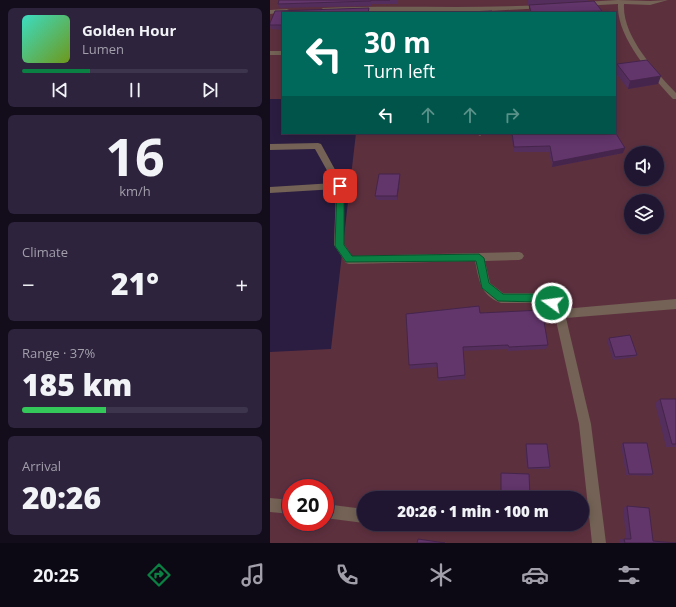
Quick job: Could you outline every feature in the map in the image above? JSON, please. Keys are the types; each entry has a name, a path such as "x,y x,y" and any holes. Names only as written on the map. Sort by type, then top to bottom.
{"lane":[{"path":"576,5 621,1 650,3 665,0"},
{"path":"621,1 621,14 640,56 674,93"},
{"path":"316,10 372,8 502,11 546,7"},
{"path":"270,12 295,11"},
{"path":"270,53 282,53"},
{"path":"270,147 318,146 340,186 339,246 349,260 519,256"},
{"path":"270,190 340,186"},
{"path":"479,258 485,285 501,298 538,298 552,303 560,314 585,424 599,543"},
{"path":"560,314 676,304"},
{"path":"270,505 282,506"},
{"path":"334,512 357,515"}],"shaded area":[{"path":"270,0 676,0 676,543 270,543 270,352 331,349 356,134 616,134 616,12 282,12 282,99 270,99"}],"building":[{"path":"279,0 371,0 371,1 278,4"},
{"path":"594,1 602,11 531,12 529,5"},
{"path":"369,8 368,12 282,12 282,25 270,25 275,11"},
{"path":"492,11 492,12 466,12"},
{"path":"647,60 661,76 630,81 617,64"},
{"path":"512,134 616,134 624,148 553,162 550,146 514,147"},
{"path":"379,174 400,174 397,196 375,196"},
{"path":"479,306 480,313 542,310 548,345 463,347 465,375 438,378 437,363 409,365 406,314"},
{"path":"630,335 637,355 615,357 609,338"},
{"path":"660,399 676,399 676,444 672,444"},
{"path":"623,443 647,443 653,474 629,474"},
{"path":"526,444 547,444 550,467 528,468"},
{"path":"501,473 529,474 530,491 501,491"},
{"path":"627,506 649,508 653,541 676,543 625,543 624,539 631,539"},
{"path":"418,539 445,543 417,543"}],"route":[{"path":"340,186 339,246 349,260 479,258 485,285 501,298 538,298 552,303"}]}
